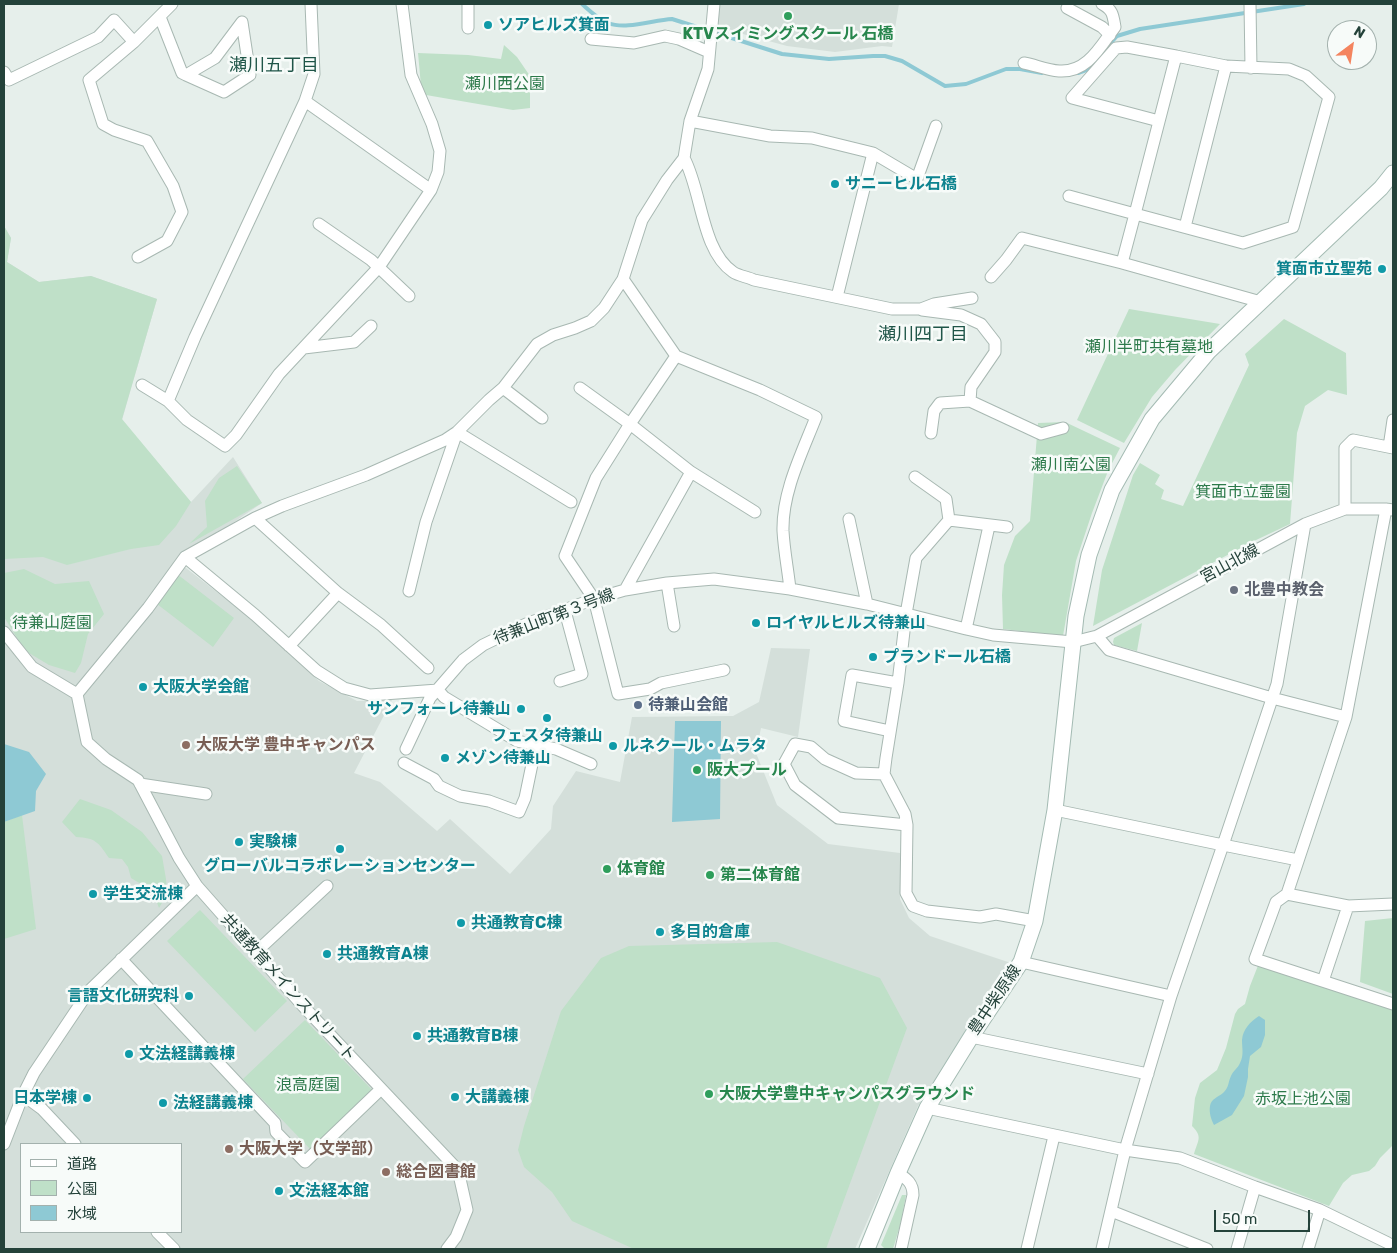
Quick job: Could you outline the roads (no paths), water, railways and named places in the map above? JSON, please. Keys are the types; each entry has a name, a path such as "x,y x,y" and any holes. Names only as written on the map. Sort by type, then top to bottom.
{"street":[{"path":"138,257 167,241 182,212 173,186 147,141 114,130 103,124 88,80 134,42 172,4"},
{"path":"168,401 195,337 304,101 314,74 311,4"},
{"path":"142,385 168,401 187,420 225,446 236,435 279,374 379,267 431,190 438,172 440,151 432,124 412,75 402,4"},
{"path":"468,4 468,28"},
{"path":"77,694 148,608 185,557 255,518 366,475 445,440 457,432 503,388 537,344 553,334 591,321 604,308 623,279 642,220 667,180 684,158 690,121 708,69 714,4"},
{"path":"1102,4 1113,14 1115,27 1110,43 1072,98 1159,121"},
{"path":"1067,8 1102,27 1110,43"},
{"path":"1250,10 1250,68"},
{"path":"160,17 182,73 186,75 224,92 250,75 242,22 215,58 186,75"},
{"path":"4,72 9,80 98,36 114,20 134,42"},
{"path":"591,39 634,43 665,36 679,39 709,52"},
{"path":"1069,196 1243,243 1293,227 1329,97 1306,76 1289,69 1226,66 1110,43"},
{"path":"1024,63 1059,71 1074,70 1086,64 1110,43"},
{"path":"1122,264 1176,56"},
{"path":"1185,227 1226,66"},
{"path":"304,101 431,190"},
{"path":"690,121 770,136 812,138 873,153 917,179 936,126"},
{"path":"837,297 873,153"},
{"path":"684,158 691,170 711,244 720,261 733,272 754,280 863,304 892,309 921,310 961,315 981,324 995,342 995,352 971,387 970,400"},
{"name":"豊中柴原線","path":"867,1249 927,1108 1021,962 1035,922 1055,810 1076,616 1089,555 1112,490 1152,419 1209,350 1381,188 1393,173"},
{"path":"319,224 371,260 409,296"},
{"path":"991,277 1022,238 1261,302"},
{"path":"623,279 676,356 760,390 816,417 794,474 778,527 790,589"},
{"path":"921,310 934,304 972,298"},
{"path":"304,348 354,342 371,326"},
{"path":"676,356 596,478 565,556 594,599 618,694 650,690 661,683 724,670"},
{"path":"503,388 542,418"},
{"path":"580,388 691,472 755,512"},
{"path":"931,433 934,411 940,403 970,400 1041,434 1063,428"},
{"path":"1345,509 1345,448 1353,440 1391,447 1393,420"},
{"path":"457,432 570,502"},
{"path":"409,591 426,522 457,432"},
{"path":"625,590 691,472"},
{"path":"915,477 946,499 949,520 916,558 906,614 884,774 905,814 907,825 906,893 913,906 927,911 980,917 996,914 1035,922"},
{"name":"宮山北線","path":"1073,642 1097,636 1305,524 1345,509 1390,510"},
{"path":"1390,510 1346,717 1287,894 1276,902 1255,959 1393,1004"},
{"path":"255,518 338,593 381,625 428,668"},
{"path":"849,519 867,604"},
{"path":"949,520 1007,527"},
{"path":"1102,1249 1125,1150 1171,996 1224,845 1276,684 1305,524"},
{"path":"966,629 989,526"},
{"path":"185,557 255,615 317,671 344,688 370,695 438,690 444,697 517,741 556,749 591,764"},
{"name":"待兼山町第３号線","path":"406,749 430,698 463,660 482,645 526,624 594,599 625,590 667,583 714,579 790,589 867,604 993,635 1073,642"},
{"path":"667,583 674,626"},
{"path":"289,646 338,593"},
{"path":"560,681 582,674 565,611"},
{"path":"4,632 32,666 77,694 87,742 106,759 138,780 140,784 206,794"},
{"path":"1097,636 1109,650 1272,698 1346,717"},
{"path":"890,731 844,721 852,675 898,683"},
{"path":"884,774 856,773 825,759 811,747 795,744 784,764 795,785 838,818 907,825"},
{"path":"404,763 434,779 439,786 460,796 488,801 519,812 525,798 536,745"},
{"name":"共通教育メインストリート","path":"140,784 179,858 197,886 303,1006 458,1170 466,1210 456,1236 447,1249"},
{"path":"1055,810 1298,860"},
{"path":"4,1144 23,1095 34,1073 89,991 197,886"},
{"path":"256,952 328,886"},
{"path":"1287,894 1348,906 1393,904"},
{"path":"1323,981 1348,906"},
{"path":"121,959 275,1123 276,1132 305,1162 381,1089"},
{"path":"1021,962 1171,996"},
{"path":"971,1037 1148,1074"},
{"path":"23,1095 42,1109 74,1143"},
{"path":"927,1108 1054,1136 1125,1150 1180,1158 1320,1210 1389,1242"},
{"path":"1027,1249 1054,1136"},
{"path":"898,1173 908,1180 913,1188 901,1249"},
{"path":"1237,1249 1255,1187"},
{"path":"1308,1249 1320,1210"},
{"path":"1111,1211 1207,1249"},
{"path":"159,1233 174,1249"}],"water":[{"name":"阪大プール","path":"675,721 721,721 720,819 672,822"},
{"path":"4,744 29,752 46,774 36,791 35,811 4,822"},
{"path":"1259,1016 1265,1020 1265,1035 1261,1047 1250,1056 1244,1096 1232,1115 1214,1125 1210,1114 1211,1104 1226,1089 1232,1074 1241,1060 1243,1052 1242,1040 1245,1029"}],"waterway":[{"path":"582,4 594,15 615,25 631,25 672,19 782,54 829,59 885,56 902,61 945,86 966,84 1006,69 1020,69 1042,73"},
{"path":"1107,47 1117,36 1140,29 1304,4"},
{"path":"1078,73 1089,69 1094,62"}],"place":[{"name":"KTVスイミングスクール 石橋","path":"788,16"},
{"name":"ソアヒルズ箕面","path":"488,25"},
{"name":"サニーヒル石橋","path":"835,184"},
{"name":"箕面市立聖苑","path":"1382,269"},
{"name":"北豊中教会","path":"1234,590"},
{"name":"ロイヤルヒルズ待兼山","path":"756,623"},
{"name":"プランドール石橋","path":"873,657"},
{"name":"大阪大学会館","path":"143,687"},
{"name":"待兼山会館","path":"638,705"},
{"name":"サンフォーレ待兼山","path":"521,709"},
{"name":"フェスタ待兼山","path":"547,718"},
{"name":"大阪大学 豊中キャンパス","path":"186,745"},
{"name":"ルネクール・ムラタ","path":"613,746"},
{"name":"メゾン待兼山","path":"445,758"},
{"name":"阪大プール","path":"697,770"},
{"name":"実験棟","path":"239,842"},
{"name":"グローバルコラボレーションセンター","path":"340,849"},
{"name":"体育館","path":"607,869"},
{"name":"第二体育館","path":"710,875"},
{"name":"学生交流棟","path":"93,894"},
{"name":"共通教育C棟","path":"461,923"},
{"name":"多目的倉庫","path":"660,932"},
{"name":"共通教育A棟","path":"327,954"},
{"name":"言語文化研究科","path":"189,996"},
{"name":"共通教育B棟","path":"417,1036"},
{"name":"文法経講義棟","path":"129,1054"},
{"name":"大阪大学豊中キャンパスグラウンド","path":"709,1094"},
{"name":"大講義棟","path":"455,1097"},
{"name":"日本学棟","path":"87,1098"},
{"name":"法経講義棟","path":"163,1103"},
{"name":"大阪大学（文学部）","path":"229,1149"},
{"name":"総合図書館","path":"386,1172"},
{"name":"文法経本館","path":"279,1191"}],"district":[{"name":"瀬川五丁目","path":"274,66"},
{"name":"瀬川四丁目","path":"923,335"}],"park label":[{"name":"瀬川西公園","path":"505,84"},
{"name":"瀬川半町共有墓地","path":"1149,347"},
{"name":"瀬川南公園","path":"1071,465"},
{"name":"箕面市立霊園","path":"1243,492"},
{"name":"待兼山庭園","path":"52,623"},
{"name":"浪高庭園","path":"308,1085"},
{"name":"赤坂上池公園","path":"1303,1099"}]}
